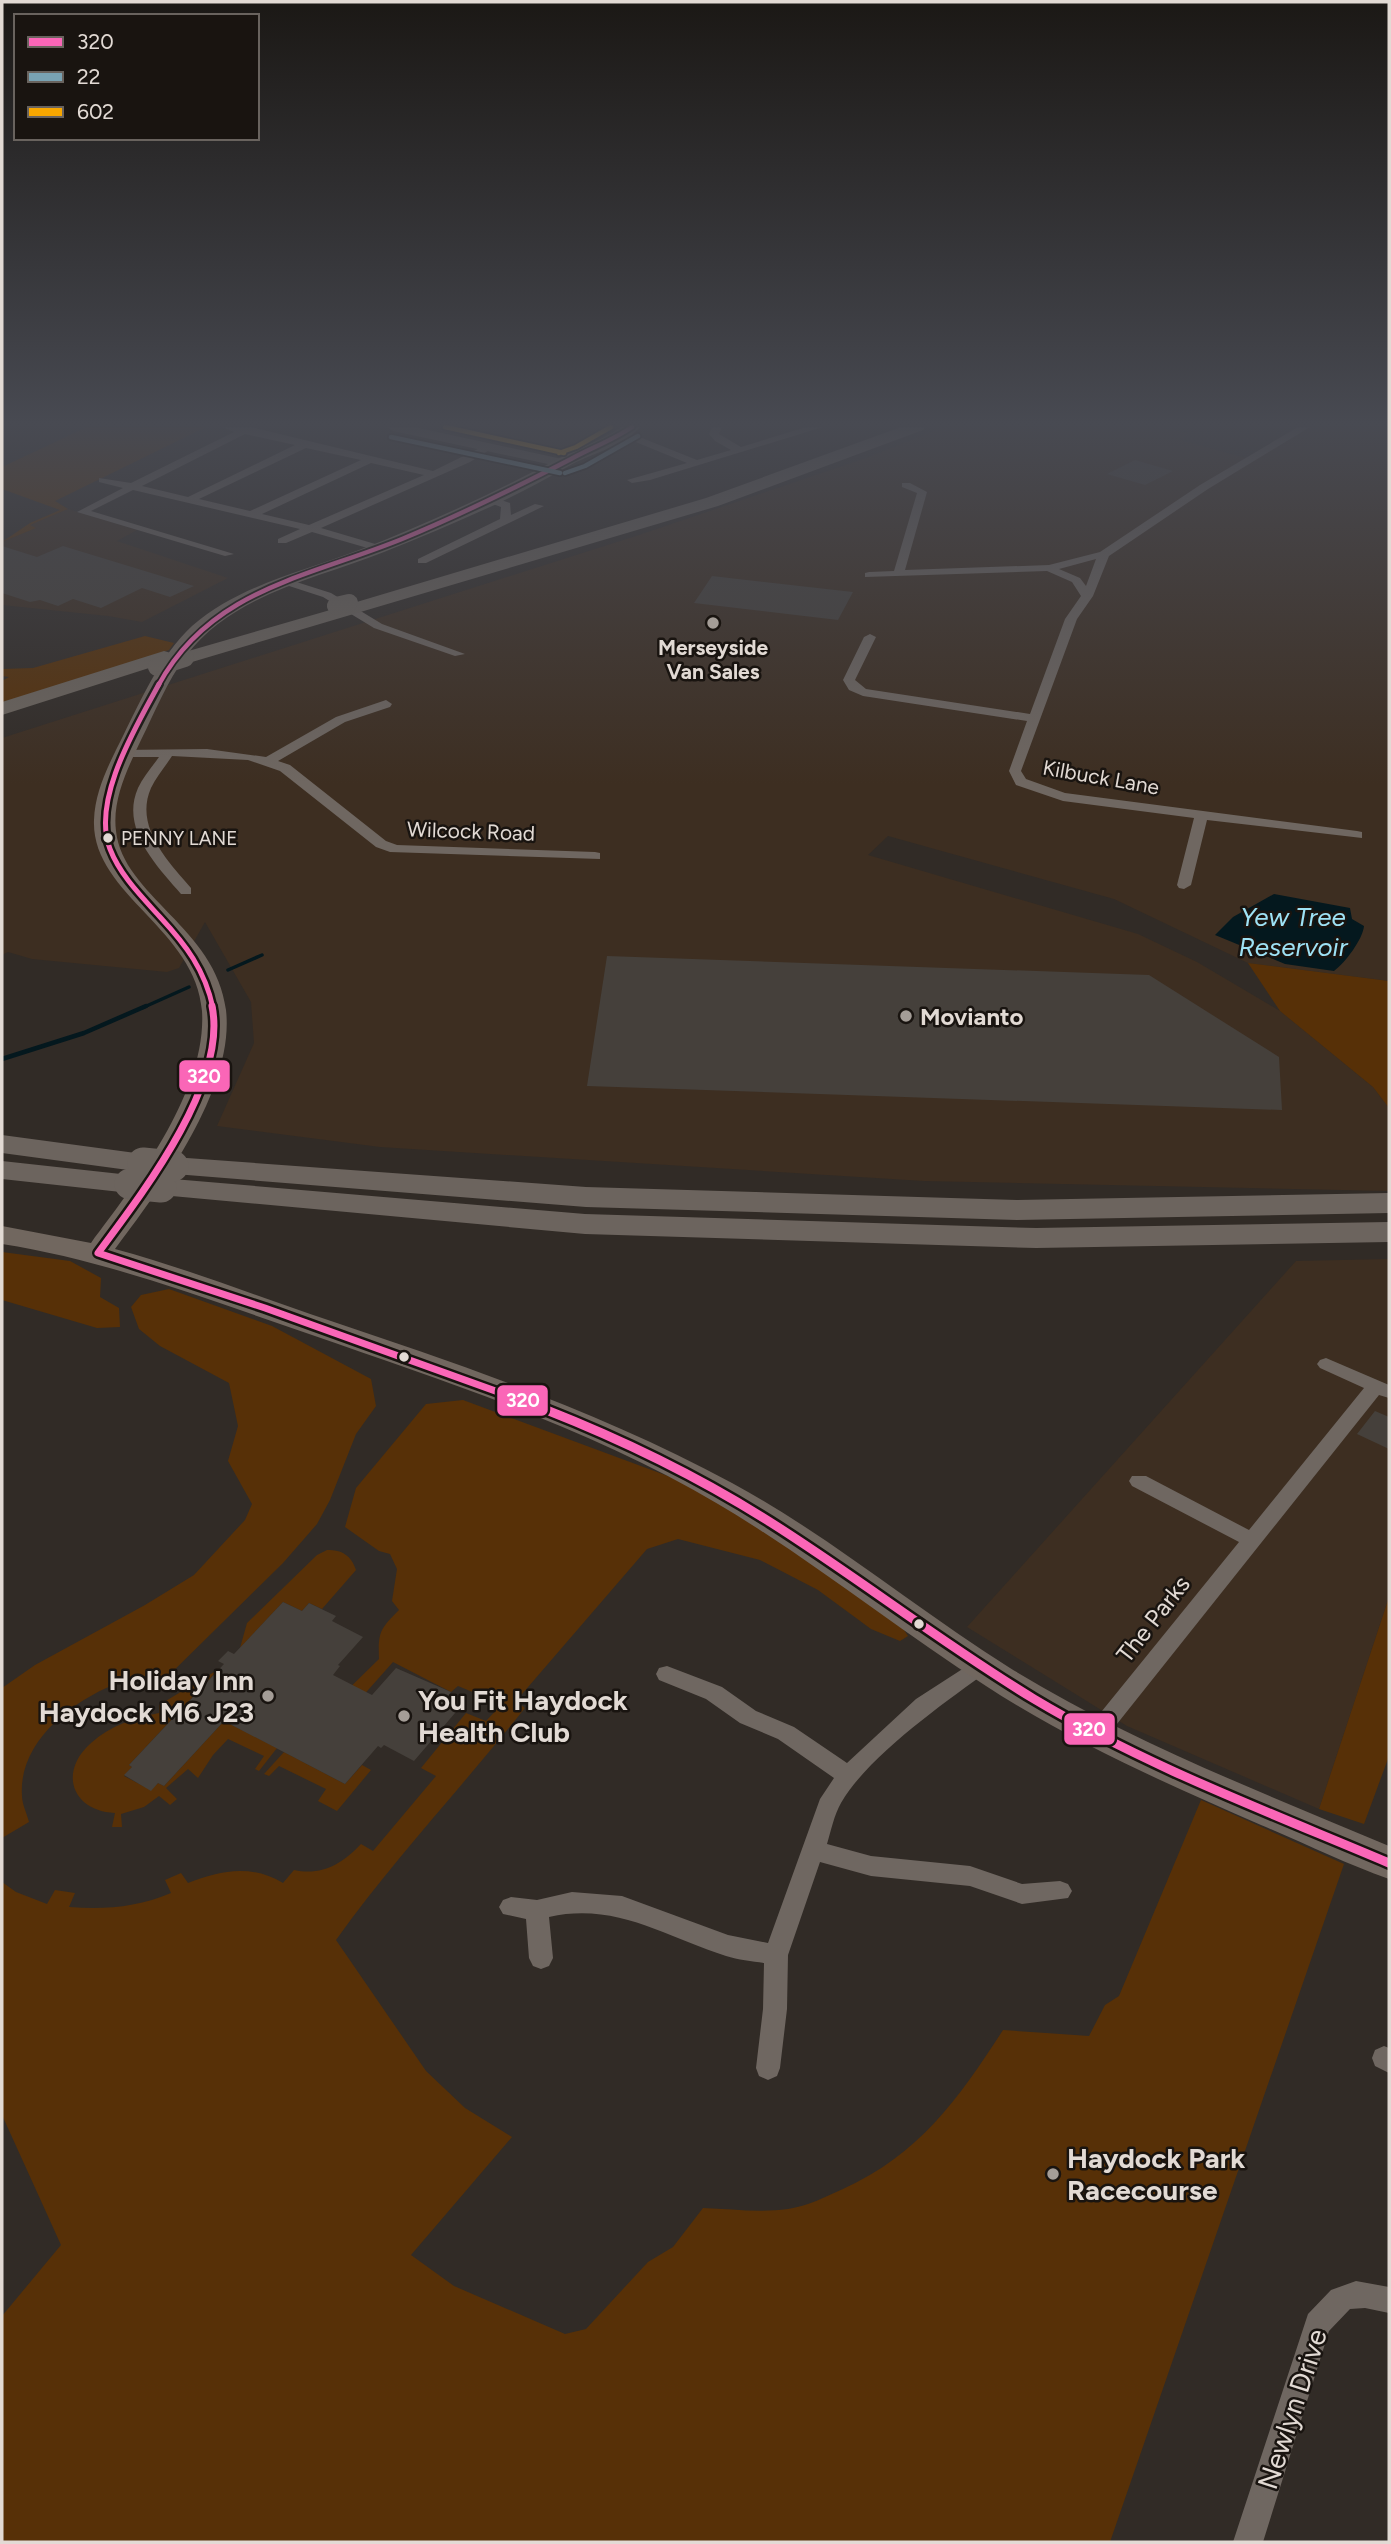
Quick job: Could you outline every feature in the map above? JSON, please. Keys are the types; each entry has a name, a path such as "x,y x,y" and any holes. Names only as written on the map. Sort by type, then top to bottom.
{"highway":[{"path":"2,709 558,546"},
{"path":"2,718 161,662"},
{"path":"2,1144 135,1184"},
{"path":"2,1172 135,1184 167,1177 586,1197 1017,1210 1389,1203"},
{"path":"167,1177 585,1224 1036,1238 1389,1232"}],"main road":[{"path":"41,1240 103,1227 200,1087 213,1048 215,1016 208,984 192,952 116,864 110,853 105,831 106,805 124,753 165,670 186,642 203,627 234,606 287,582 383,546"},
{"path":"98,1253 135,1184"},
{"path":"135,1184 130,1225 133,1244 155,1269"},
{"path":"2,1236 41,1240 155,1269 436,1368 622,1441 724,1493 787,1531 1037,1701 1097,1732 1386,1856"}],"street":[{"path":"200,546 229,554"},
{"path":"370,546 378,548"},
{"path":"422,561 454,546"},
{"path":"899,573 907,546"},
{"path":"869,575 1049,568 1104,554 1116,546"},
{"name":"Kilbuck Lane","path":"1104,554 1087,596 1071,619 1015,771 1021,782 1063,797 1357,835"},
{"path":"1049,568 1076,580 1087,596"},
{"path":"287,582 327,595 378,626 459,654"},
{"path":"870,637 849,680 853,687 863,692 1035,719"},
{"path":"270,760 337,721 371,706 386,704"},
{"name":"Wilcock Road","path":"124,753 247,756 270,760 285,768 381,844 395,849 595,856"},
{"path":"167,754 142,791 140,822 150,845 178,888"},
{"path":"1184,885 1201,815"},
{"name":"The Parks","path":"1097,1732 1252,1540 1383,1389 1326,1364"},
{"path":"1139,1481 1252,1540"},
{"path":"768,2068 775,2009 776,1955 831,1799 848,1776 924,1705 981,1665"},
{"path":"667,1674 713,1693 748,1717 786,1734 848,1776"},
{"path":"814,1850 871,1866 970,1876 1022,1894 1060,1891"},
{"path":"511,1907 537,1910 572,1902 622,1906 728,1946 776,1955"},
{"path":"537,1910 541,1958"},
{"name":"Newlyn Drive","path":"1253,2540 1318,2324 1332,2302 1359,2292 1389,2300"}],"shaded area":[{"path":"2,546 131,546 228,578 142,622 2,605"},
{"path":"605,546 1389,546 1389,981 1248,963 1114,899 888,836 868,855 1138,934 1197,962 1280,1011 1373,1087 1389,1108 1389,1191 924,1181 380,1147 217,1126 254,1043 251,1002 205,922 179,968 167,972 32,959 8,952 2,955 2,738"},
{"path":"145,636 174,643 169,650 2,703 2,681 9,677 2,676 2,669 33,668"},
{"path":"1248,963 1389,981 1389,1108 1373,1087 1280,1011"},
{"path":"2,1252 70,1261 101,1278 100,1297 119,1308 120,1327 97,1328 2,1300"},
{"path":"1389,1259 1389,1597 1319,1809 1127,1726 967,1627 1296,1261"},
{"path":"169,1289 272,1326 371,1379 376,1406 356,1434 330,1500 317,1524 283,1563 157,1687 156,1674 118,1683 80,1702 50,1727 28,1759 23,1777 22,1799 29,1822 2,1838 2,1688 35,1665 194,1575 245,1520 252,1504 228,1461 238,1426 229,1383 160,1346 139,1329 131,1307 141,1295"},
{"name":"Haydock Park Racecourse","path":"463,1400 684,1482 888,1606 908,1636 900,1641 871,1629 818,1590 760,1560 678,1539 647,1549 516,1701 525,1708 381,1881 336,1940 426,2071 465,2108 512,2137 411,2255 454,2286 565,2334 586,2329 648,2262 673,2247 703,2208 767,2211 795,2208 843,2189 894,2159 916,2141 953,2101 1003,2030 1089,2036 1105,2005 1119,1996 1201,1800 1344,1864 1110,2542 2,2542 2,2316 61,2245 2,2115 2,1882 16,1892 47,1904 55,1890 75,1893 69,1907 108,1908 146,1902 171,1893 165,1880 181,1873 188,1883 224,1872 248,1871 283,1883 294,1870 322,1870 339,1863 361,1844 373,1851 436,1776 421,1768 466,1713 486,1721 502,1704 458,1686 451,1692 393,1662 345,1716 332,1705 379,1659 382,1632 399,1610 392,1601 397,1569 390,1554 379,1551 345,1527 356,1488 426,1404"},
{"path":"327,1550 345,1554 356,1570 322,1609 309,1603 302,1611 283,1602 240,1648 247,1623 317,1555"},
{"path":"1389,1597 1389,1756 1364,1824 1319,1809"},
{"path":"219,1669 129,1765 132,1767 124,1776 151,1790 158,1783 164,1786 224,1721 277,1748 259,1771 255,1769 264,1756 228,1739 213,1755 198,1778 188,1769 166,1788 177,1799 170,1805 159,1796 144,1807 121,1814 122,1827 112,1827 115,1813 100,1811 88,1805 80,1798 75,1788 73,1777 81,1754 91,1743 115,1727 159,1713 159,1705"},
{"path":"284,1752 345,1784 362,1765 371,1770 337,1811 318,1801 326,1789 279,1766 269,1776 264,1774"}],"water":[{"name":"Yew Tree Reservoir","path":"1274,894 1350,908 1352,919 1364,926 1363,931 1353,950 1334,971 1285,964 1215,935 1233,917"}],"building":[{"path":"2,546 37,557 63,546 194,586 170,597 142,588 101,608 73,599 58,606 40,600 30,602 2,593"},
{"path":"712,576 853,592 838,620 694,603"},
{"name":"Movianto","path":"607,956 1149,975 1279,1057 1282,1110 587,1086"},
{"path":"1375,1411 1389,1417 1389,1449 1357,1434"},
{"name":"Holiday Inn Haydock M6 J23","path":"283,1602 302,1611 309,1603 336,1616 332,1621 363,1637 338,1665 340,1666 333,1675 372,1695 396,1668 451,1692 446,1699 461,1706 414,1761 384,1745 381,1748 378,1746 345,1784 224,1721 164,1786 158,1783 151,1791 124,1775 132,1767 129,1765 224,1664 218,1661 228,1651 234,1654"}],"waterway":[{"path":"228,970 262,955"},
{"path":"142,1008 189,987"},
{"path":"2,1059 84,1033 146,1006"}],"transit line":[{"name":"320","path":"386,546 254,595 216,616 199,630 169,666 119,767 106,810 109,847 121,871 195,959 208,985 214,1014 212,1046 204,1078 191,1109 156,1172 98,1253 232,1296 444,1371 563,1416 641,1450 771,1522 946,1643 1078,1724 1210,1787 1389,1863"}],"place":[{"name":"Merseyside Van Sales","path":"713,623"},
{"name":"PENNY LANE","path":"108,838"},
{"name":"Movianto","path":"906,1016"},
{"name":"Holiday Inn Haydock M6 J23","path":"268,1696"},
{"name":"You Fit Haydock Health Club","path":"404,1716"},
{"name":"Haydock Park Racecourse","path":"1053,2174"}]}
